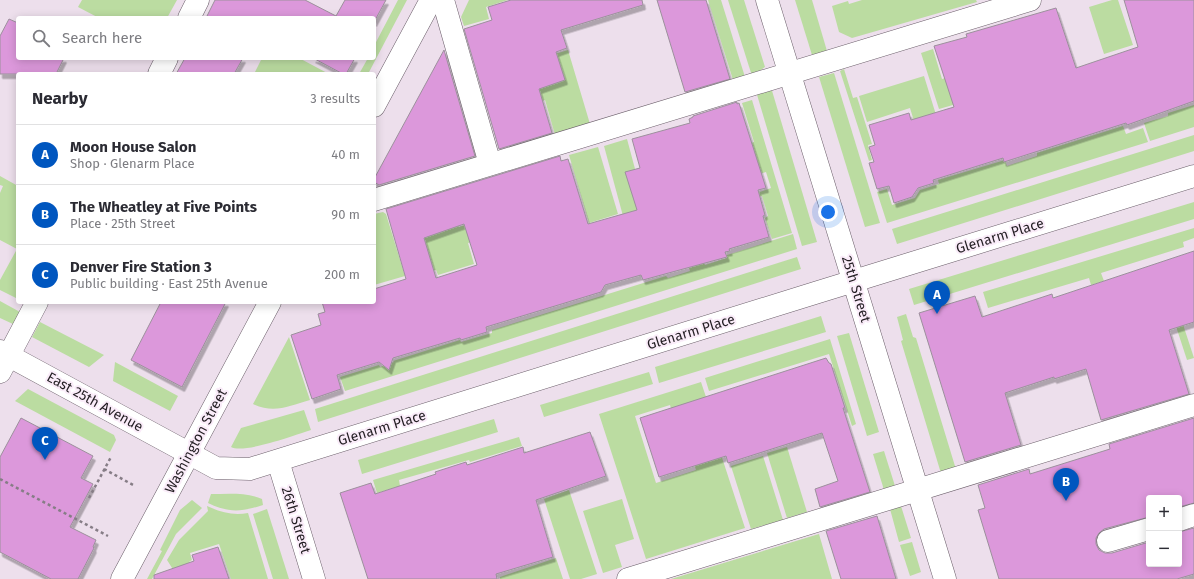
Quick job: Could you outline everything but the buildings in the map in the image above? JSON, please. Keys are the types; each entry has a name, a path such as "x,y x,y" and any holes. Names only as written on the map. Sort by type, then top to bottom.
{"street":[{"path":"190,16 198,0"},
{"path":"376,102 431,0"},
{"path":"443,0 490,164"},
{"name":"25th Street","path":"767,0 945,579"},
{"path":"376,199 1030,0"},
{"path":"160,72 167,60"},
{"name":"Glenarm Place","path":"189,453 216,468 250,469 1194,176"},
{"path":"3,359 36,304"},
{"name":"Washington Street","path":"122,579 269,304"},
{"name":"East 25th Avenue","path":"3,359 189,453"},
{"path":"628,579 1194,405"},
{"name":"26th Street","path":"278,461 314,579"},
{"path":"1182,519 1194,515"},
{"path":"1108,541 1146,530"}],"path":[{"path":"89,498 111,457"},
{"path":"104,470 135,486"},
{"path":"0,478 108,536"}],"green space":[{"path":"82,0 177,0 168,16 95,16 78,7"},
{"path":"398,0 407,0 376,59 376,42"},
{"path":"469,0 508,0 486,7 489,19 464,26 461,17"},
{"path":"708,0 721,0 745,77 733,80"},
{"path":"728,0 744,0 765,67 752,76"},
{"path":"795,0 812,0 827,51 812,55"},
{"path":"862,0 976,0 977,2 852,38 839,32 832,6 848,1 849,4"},
{"path":"1112,0 1118,0 1133,45 1104,54 1089,7"},
{"path":"933,49 942,79 972,70 981,97 939,109 921,53"},
{"path":"568,50 590,124 555,135 545,100 491,116 535,60"},
{"path":"261,60 303,60 325,72 255,72"},
{"path":"367,60 375,60 369,72 360,72"},
{"path":"844,69 853,98 857,97 872,144 868,145 872,160 869,161 840,71"},
{"path":"834,73 880,223 865,227 819,77"},
{"path":"924,76 954,173 917,131 910,108 867,122 859,96"},
{"path":"770,84 817,242 802,246 755,88"},
{"path":"752,100 792,233 772,239 765,218 768,216 762,196 758,197 757,193 771,188 766,172 716,187 707,157 754,142 742,103"},
{"path":"1194,105 1194,127 1150,141 1144,123 1168,116 1168,113"},
{"path":"1123,126 1126,134 1143,128 1148,142 887,223 877,192 887,189 892,205 915,198 920,190 939,184 938,180 1005,160 1007,166 1037,156 1037,153"},
{"path":"1194,135 1194,151 897,244 892,229"},
{"path":"627,139 646,210 623,216 604,146"},
{"path":"598,147 618,214 589,223 569,155"},
{"path":"0,176 16,185 16,248 0,240 0,193 3,186 0,185"},
{"path":"1194,202 1194,219 914,305 909,289"},
{"path":"383,212 386,214 405,276 376,284 376,214"},
{"path":"455,213 459,227 465,225 471,242 468,243 474,264 438,275 436,270 410,278 400,244"},
{"path":"1194,228 1194,238 1183,242 1184,247 1101,273 1104,281 1091,285 1089,278 988,308 983,292"},
{"path":"793,234 797,249 345,391 340,377 379,365 380,367 394,362 393,361 460,340 461,342 492,333 492,330 666,276 668,278 690,271 689,268 727,258 727,255"},
{"path":"16,251 16,298 0,290 0,280"},
{"path":"797,257 801,269 318,422 315,409"},
{"path":"0,301 20,312 13,324 0,318"},
{"path":"1176,303 1194,358 1187,360 1169,305"},
{"path":"906,314 913,337 916,338 958,476 943,480 901,341 903,340 897,317"},
{"path":"821,316 826,332 659,383 655,367"},
{"path":"40,322 104,355 89,367 32,337"},
{"path":"849,333 879,432 867,436 837,336"},
{"path":"289,337 310,400 288,407 275,409 253,404"},
{"path":"830,339 856,424 852,426 829,354 709,391 705,378"},
{"path":"115,362 178,396 170,411 113,381"},
{"path":"649,372 653,384 544,417 540,405"},
{"path":"701,382 713,418 677,429 670,405 635,416 656,483 696,470 685,435 712,427 745,528 646,559 599,414"},
{"path":"28,389 114,435 116,440 110,452 15,401"},
{"path":"304,410 311,430 258,446 247,448 231,447 241,428"},
{"path":"494,419 498,432 362,474 358,460"},
{"path":"519,437 522,446 470,462 469,460 399,480 400,486 377,493 373,480"},
{"path":"787,447 807,512 787,518 767,453"},
{"path":"884,451 895,486 884,490 873,454"},
{"path":"763,456 783,520 751,529 731,466"},
{"path":"569,490 597,574 581,579 570,579 544,499"},
{"path":"211,494 250,495 262,499 263,505 241,510 222,509 208,503"},
{"path":"622,499 634,539 615,545 622,567 603,573 583,511"},
{"path":"192,500 202,508 176,534 152,579 147,579 162,551 160,550 180,510"},
{"path":"207,506 227,513 248,513 268,579 231,579 219,544 190,553 192,560 189,562 190,566 174,571 167,560 179,540 208,511"},
{"path":"901,506 911,538 899,542 890,509"},
{"path":"267,509 289,579 273,579 253,514"},
{"path":"819,534 832,579 671,579"},
{"path":"912,542 921,572 910,576 900,545"},
{"path":"556,558 563,579 500,579 500,577"}],"place":[{"name":"Moon House Salon","path":"937,314"},
{"name":"Denver Fire Station 3","path":"45,460"},
{"name":"The Wheatley at Five Points","path":"1066,501"}]}
